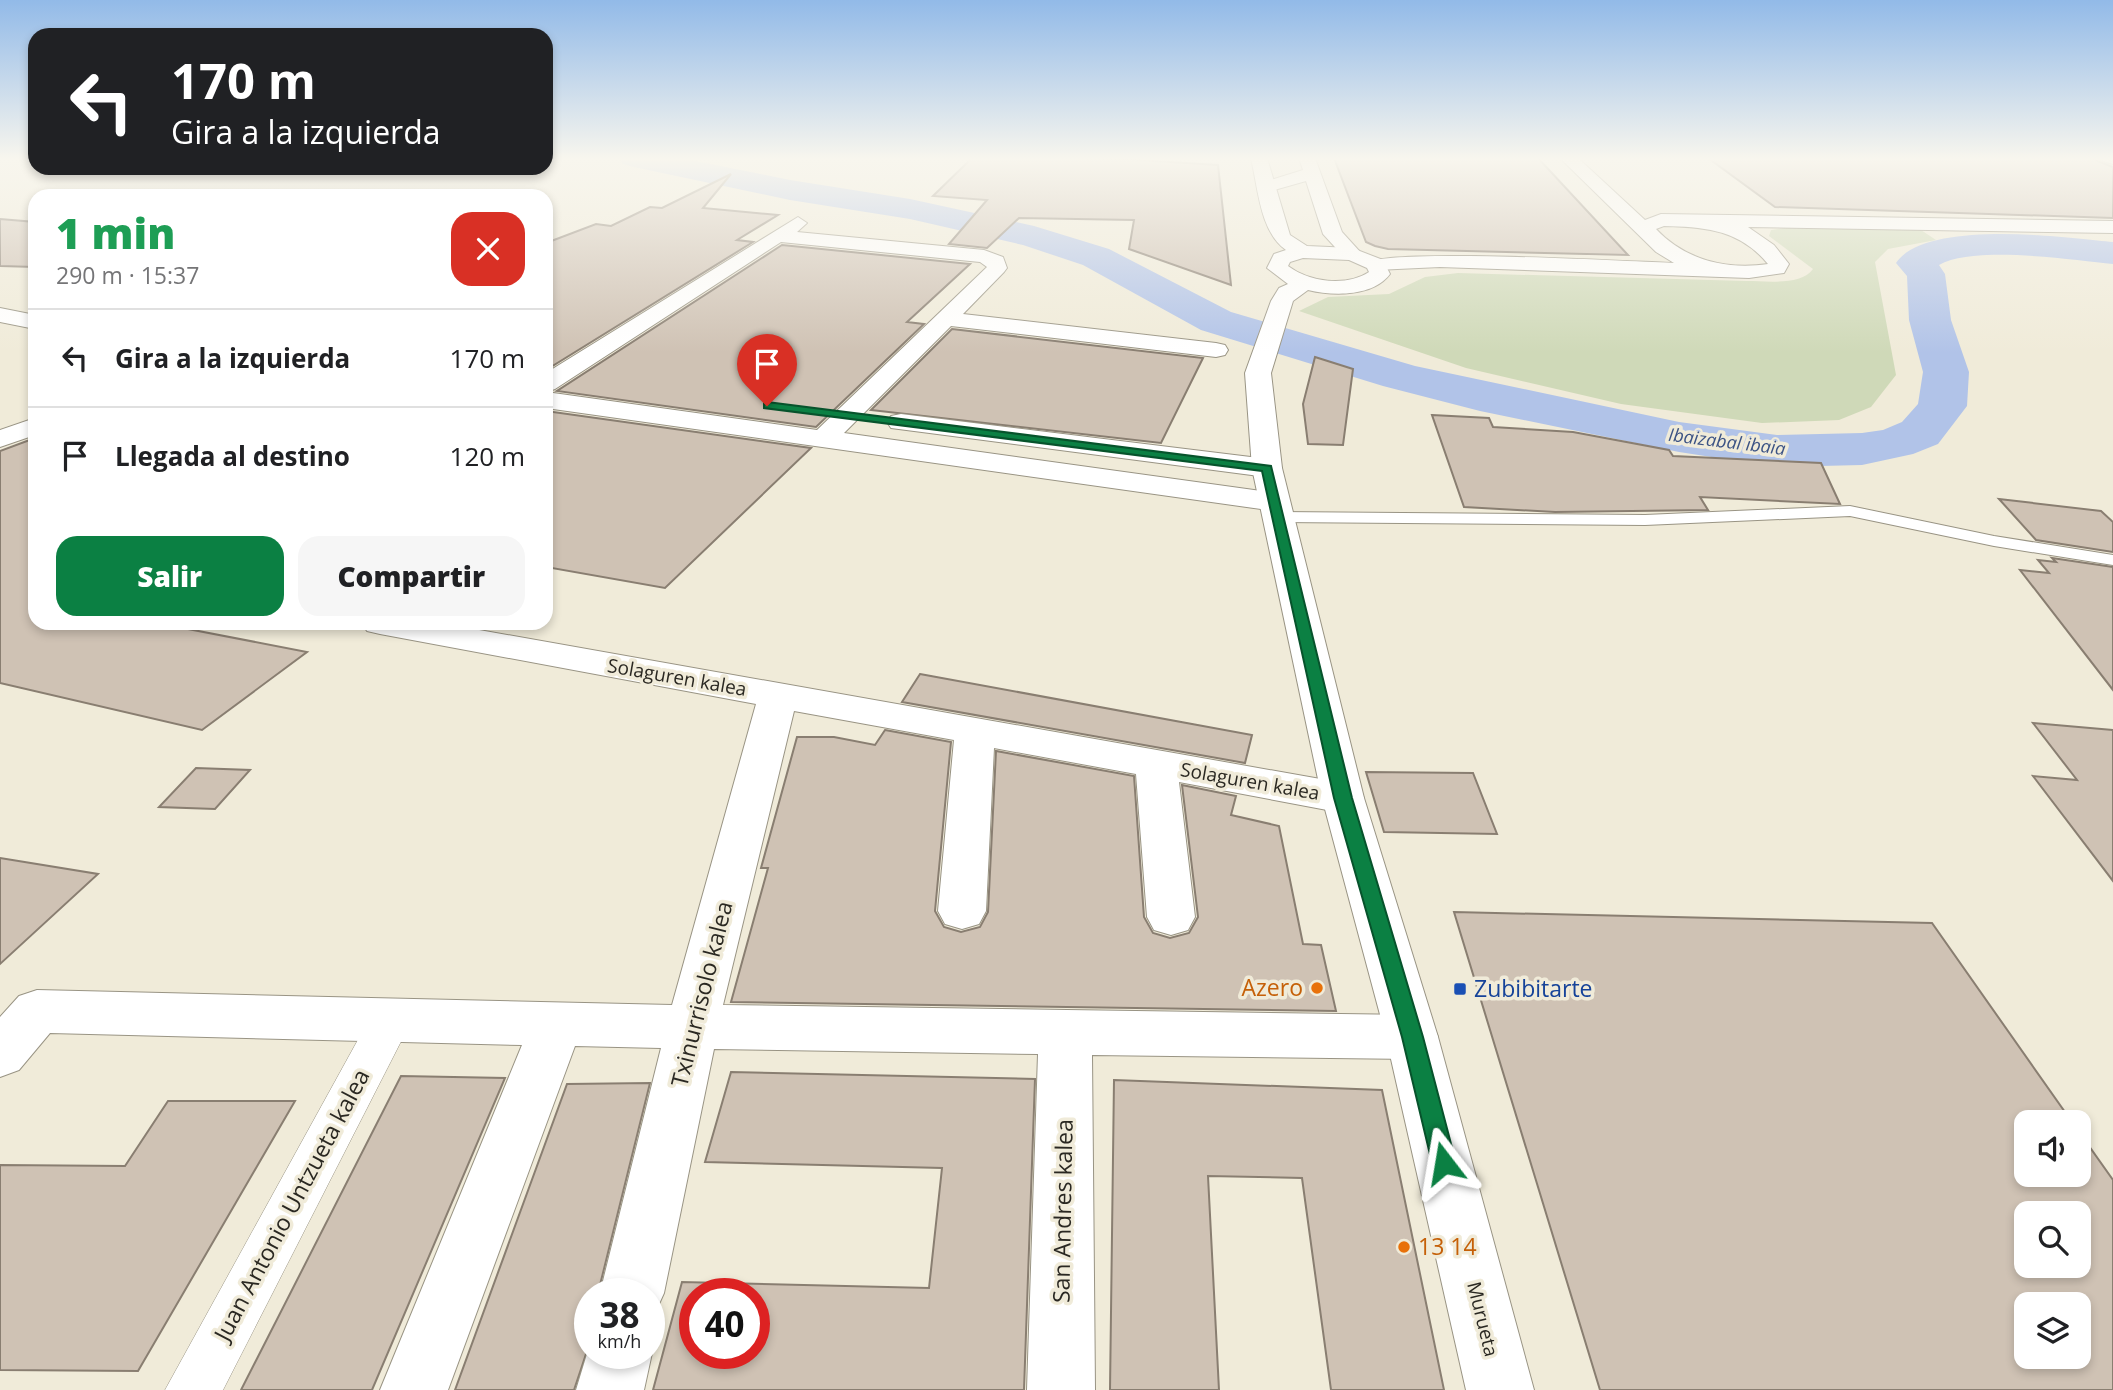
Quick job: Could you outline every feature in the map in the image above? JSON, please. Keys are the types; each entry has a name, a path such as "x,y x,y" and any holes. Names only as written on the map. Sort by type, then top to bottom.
{"street":[{"path":"553,382 797,223"},
{"path":"1276,223 1283,239 1302,252"},
{"path":"1329,223 1333,234 1352,254"},
{"path":"1638,223 1665,249 1695,263 1733,271"},
{"path":"1643,228 1655,223"},
{"path":"1727,223 2113,227"},
{"path":"1376,264 1380,274 1366,282 1338,285 1306,282 1282,274 1277,268 1281,258 1302,252 1352,254 1376,264 1423,261 1622,265 1642,269 1762,272 1777,269 1779,264 1747,225"},
{"path":"777,236 984,256 996,261 997,268 824,439"},
{"path":"1622,265 1666,255 1665,249"},
{"name":"Murueta","path":"1306,282 1287,293 1272,328 1258,373 1274,496 1343,798 1412,1037 1500,1390"},
{"path":"0,315 28,321"},
{"path":"946,319 1216,350"},
{"path":"553,386 847,416 1274,496"},
{"path":"553,386 824,439 1274,496"},
{"path":"0,439 28,429"},
{"name":"Solaguren kalea","path":"419,630 1343,798"},
{"name":"Txinurrisolo kalea","path":"635,1278 692,1027 778,695"},
{"path":"962,911 975,731"},
{"name":"Solaguren kalea","path":"1156,764 1171,918"},
{"path":"0,1054 37,1011 692,1027 1412,1037"},
{"name":"Juan Antonio Untzueta kalea","path":"193,1390 391,1020"},
{"path":"414,1390 557,1024"},
{"name":"San Andres kalea","path":"1061,1390 1065,1033"},
{"path":"610,1390 615,1369"}],"lane":[{"path":"1274,496 1645,520 1850,511 1994,541 2113,560"}],"green space":[{"path":"1771,230 1921,230 1936,240 1888,249 1875,262 1896,375 1871,407 1839,420 1762,423 1621,404 1466,368 1299,311 1328,297 1389,294 1425,277 1458,273 1763,282 1792,280 1813,269 1769,236"}],"building":[{"path":"0,223 28,223 28,267 0,266"},
{"path":"617,223 765,223 737,240 753,242 553,366 553,240 596,224 611,226"},
{"path":"967,223 1014,223 987,248 949,244"},
{"path":"1134,223 1224,223 1231,285 1129,249"},
{"path":"1359,223 1598,223 1628,255 1388,249 1366,242"},
{"path":"782,245 970,264 907,322 924,324 816,427 557,391"},
{"path":"952,329 1203,358 1161,443 871,410"},
{"path":"1315,357 1353,369 1343,445 1308,444 1303,404"},
{"path":"553,412 811,448 665,588 553,568"},
{"path":"1432,415 1489,418 1493,427 1573,432 1669,450 1673,456 1821,463 1840,504 1700,497 1708,510 1555,512 1464,507"},
{"path":"28,441 28,630 193,630 307,652 202,730 0,683 0,451"},
{"path":"1999,499 2101,511 2113,522 2113,552 2036,540"},
{"path":"2052,558 2113,567 2113,690 2020,570 2049,573 2038,560 2056,562"},
{"path":"920,674 1252,735 1245,763 902,702"},
{"path":"2033,723 2113,730 2113,881 2033,776 2077,780"},
{"path":"885,730 951,742 935,911 944,927 961,932 980,927 988,912 996,751 1134,776 1144,917 1153,933 1170,938 1189,933 1198,917 1182,785 1236,796 1231,815 1279,826 1303,944 1321,945 1336,1011 731,1002 768,868 761,868 797,737 834,737 875,745"},
{"path":"196,768 250,770 215,809 159,807"},
{"path":"1366,772 1473,773 1497,834 1384,832"},
{"path":"0,858 98,874 0,964"},
{"path":"1454,912 1932,923 2064,1110 2014,1110 2014,1187 2091,1187 2091,1149 2113,1180 2113,1390 1600,1390"},
{"path":"731,1072 1035,1079 1024,1390 653,1390 659,1369 665,1369 665,1345 679,1293 679,1369 770,1369 770,1284 929,1288 942,1168 705,1162"},
{"path":"401,1076 505,1078 372,1390 241,1390"},
{"path":"1114,1080 1382,1090 1444,1390 1331,1390 1302,1178 1208,1176 1219,1390 1110,1390"},
{"path":"650,1083 602,1278 574,1278 574,1369 581,1369 574,1390 455,1390 567,1084"},
{"path":"168,1101 295,1101 138,1371 0,1370 0,1165 125,1166"}],"waterway":[{"name":"Ibaizabal ibaia","path":"971,223 1034,237 1096,257 1216,321 1400,376 1480,396 1679,437 1777,451 1862,449 1895,443 1920,433 1942,406 1946,372 1930,320 1926,274 1915,263 1932,254 1955,248 1981,246 2040,246 2113,253"}],"place":[{"name":"Azero","path":"1317,988"},
{"name":"Zubibitarte","path":"1460,989"},
{"name":"13 14","path":"1404,1247"}],"route":[{"path":"767,406 1267,468 1343,798 1412,1037 1444,1163"}]}
